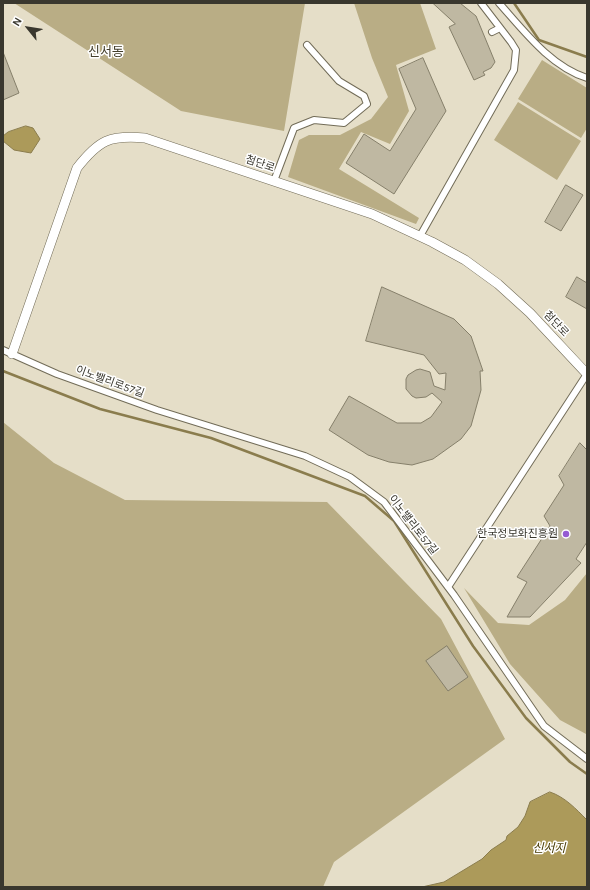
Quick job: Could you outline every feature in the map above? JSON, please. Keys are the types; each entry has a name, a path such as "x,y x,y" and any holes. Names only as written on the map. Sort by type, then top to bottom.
{"street":[{"path":"420,236 514,70 516,50 481,3"},
{"path":"499,3 538,47 576,74 587,78"},
{"path":"492,32 500,28"},
{"path":"274,181 294,128 314,120 344,123 367,104 364,96 339,81 307,45"},
{"name":"첨단로","path":"12,354 77,168 91,150 106,140 126,136 145,138 372,214 420,236 465,260 498,284 530,313 587,374"},
{"name":"이노밸리로57길","path":"3,350 57,374 157,410 305,456 350,477 384,502 448,586 544,726 587,759"},
{"path":"448,586 587,374"}],"shaded area":[{"path":"14,3 305,3 284,131 181,111"},
{"path":"354,3 420,3 436,49 396,65 409,111 390,144 361,132 339,169 419,218 416,224 288,177 299,140 309,135 340,135 371,119 388,97 372,58"},
{"path":"542,60 587,88 587,128 581,138 518,99"},
{"path":"518,102 581,141 557,180 494,140"},
{"path":"3,422 54,463 125,500 327,502 441,619 505,739 334,862 323,887 3,887"},
{"path":"587,573 586,734 560,720 510,664 464,588 498,623 529,625 565,600"}],"water":[{"path":"26,126 33,128 40,139 31,153 14,150 3,141 3,136 8,132"},
{"name":"신서지","path":"550,792 565,800 587,820 587,887 422,887 444,882 482,859 491,850 506,840 507,836 518,827 525,816 530,802"}],"building":[{"path":"433,3 460,3 476,16 495,62 491,68 483,72 485,75 474,80 449,27 455,24"},
{"path":"3,52 19,93 3,100"},
{"path":"423,58 446,111 394,194 346,163 364,134 390,151 416,109 399,69"},
{"path":"566,185 583,195 561,231 545,222"},
{"path":"577,277 587,283 587,309 566,297"},
{"path":"382,287 454,319 471,336 483,371 480,371 481,390 471,426 461,439 433,459 412,465 389,462 368,455 329,430 349,396 397,423 421,423 431,417 442,402 432,393 426,397 416,398 406,389 406,379 408,375 420,369 430,372 434,386 445,390 446,373 439,374 424,355 366,341"},
{"name":"한국정보화진흥원","path":"580,443 587,450 587,542 576,559 581,563 530,617 507,617 527,582 517,577 550,526 544,516 564,485 559,476"},
{"path":"447,646 468,677 448,691 426,661"}],"waterway":[{"path":"514,3 539,40 587,57"},
{"path":"3,371 100,409 211,438 365,496 394,521 473,646 526,718 570,762 587,774"}],"place":[{"name":"한국정보화진흥원","path":"566,534"}],"district":[{"name":"신서동","path":"106,52"}]}
